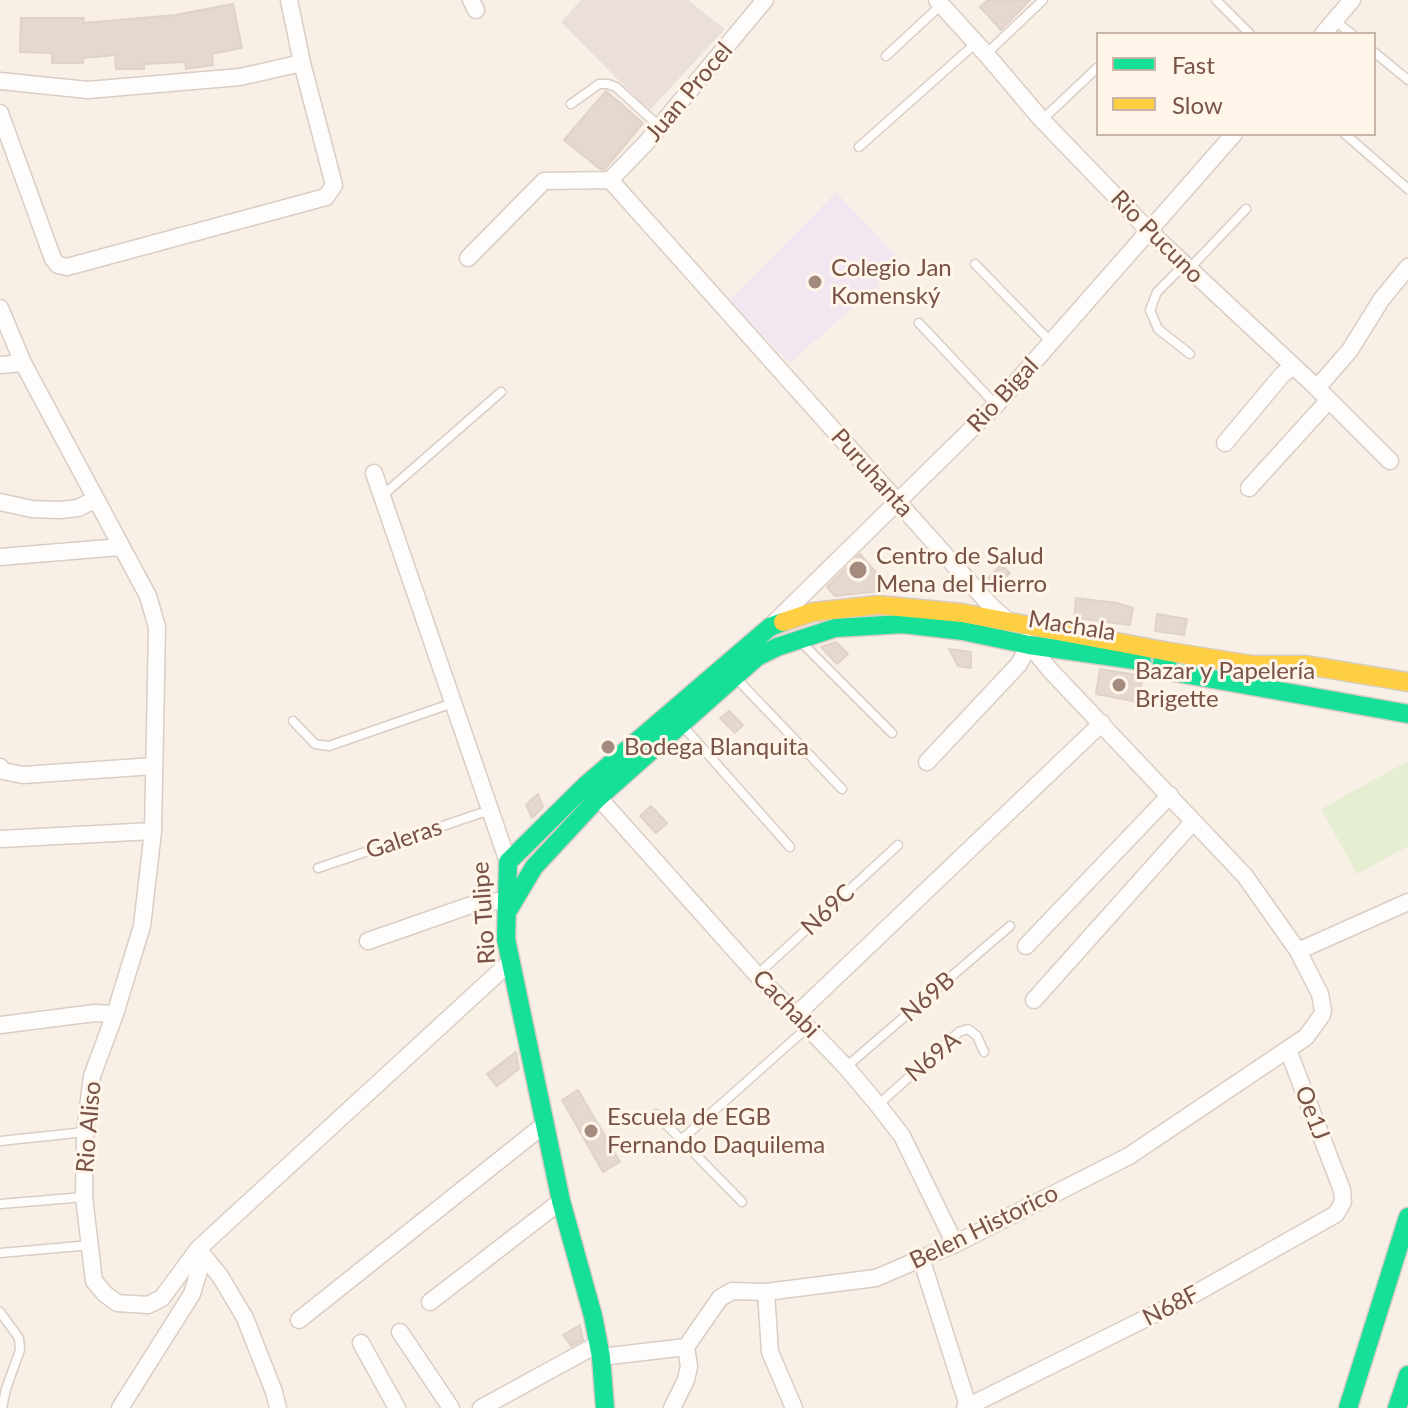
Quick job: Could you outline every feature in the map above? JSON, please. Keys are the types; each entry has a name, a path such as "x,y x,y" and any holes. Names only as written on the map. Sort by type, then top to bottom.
{"main road":[{"name":"Machala","path":"508,862 592,791 770,627 813,612 878,605 962,613 1163,657 1408,702"},
{"name":"Machala","path":"506,907 592,791 681,724 757,657 777,647 835,628 903,624 963,631 1029,645 1253,665 1408,691"},
{"path":"1163,657 1168,670 1182,675 1408,714"},
{"path":"1253,665 1306,665 1408,682"},
{"name":"Rio Tulipe","path":"508,862 506,939 510,962 561,1201 593,1316 600,1350 605,1408"},
{"path":"1348,1408 1408,1217"},
{"path":"1397,1408 1408,1375"}],"street":[{"path":"0,113 53,259 58,265 67,267 326,197 334,185 289,0"},
{"name":"Juan Procel","path":"610,180 660,127 765,0"},
{"path":"1325,32 1352,0"},
{"name":"Rio Pucuno","path":"939,2 1042,120 1150,232 1390,461"},
{"path":"0,81 88,90 240,77 302,63"},
{"name":"Rio Bigal","path":"770,627 996,405 1232,136"},
{"path":"468,258 544,181 610,180"},
{"name":"Puruhanta","path":"610,180 990,605 1245,876 1298,951 1320,994 1322,1015"},
{"path":"1249,488 1323,394 1381,300 1408,267"},
{"name":"Rio Aliso","path":"0,308 23,363 148,596 157,627 153,831 142,926 92,1076 85,1132 84,1197 94,1281 117,1303 148,1305 162,1298 198,1249 510,962"},
{"path":"0,365 23,363"},
{"path":"1225,443 1293,366"},
{"name":"Rio Tulipe","path":"374,473 508,862"},
{"path":"0,502 32,509 60,510 78,508 96,499"},
{"path":"0,557 120,547"},
{"path":"770,627 777,647"},
{"path":"927,762 1019,664 1029,645"},
{"path":"802,1021 1102,723"},
{"path":"0,767 3,771 23,775 154,766"},
{"name":"Cachabi","path":"592,791 878,1105 902,1136 955,1244"},
{"path":"1026,946 1170,795"},
{"path":"1034,1000 1193,822"},
{"path":"0,839 153,831"},
{"path":"1298,951 1408,902"},
{"path":"368,941 474,904 506,907"},
{"path":"0,1025 95,1013 115,1014"},
{"name":"Belen Historico","path":"686,1347 720,1298 732,1291 766,1292 876,1278 955,1244 1129,1156 1306,1037 1322,1015"},
{"name":"Oe1J","path":"1288,1050 1336,1177"},
{"path":"299,1320 545,1124"},
{"name":"N68F","path":"966,1407 1189,1297 1327,1220 1340,1210 1343,1202 1336,1177"},
{"path":"430,1302 561,1201"},
{"path":"120,1408 192,1294 199,1271 198,1249"},
{"path":"198,1249 220,1276 245,1318 278,1408"},
{"path":"921,1258 966,1407"},
{"path":"766,1292 770,1352 794,1408"},
{"path":"400,1332 451,1408"},
{"path":"361,1343 397,1408"},
{"path":"481,1408 600,1350 686,1347 689,1366 686,1380 672,1408"}],"lane":[{"path":"859,147 1043,0"},
{"path":"1216,0 1248,32"},
{"path":"886,56 939,2"},
{"path":"1335,21 1349,32"},
{"path":"1376,54 1408,80"},
{"path":"1042,120 1096,69"},
{"path":"571,104 599,84 608,84 616,87 660,127"},
{"path":"1347,136 1408,189"},
{"path":"1190,354 1158,329 1150,310 1157,292 1246,209"},
{"path":"975,264 1051,342"},
{"path":"919,323 996,405"},
{"path":"382,496 501,392"},
{"path":"799,639 892,733"},
{"path":"735,676 842,789"},
{"path":"293,721 315,744 329,746 453,703"},
{"path":"681,724 790,847"},
{"name":"Galeras","path":"318,868 491,809"},
{"name":"N69C","path":"757,975 898,845"},
{"name":"N69B","path":"846,1067 1010,926"},
{"path":"681,1140 802,1021"},
{"name":"N69A","path":"878,1105 959,1032 968,1029 977,1036 984,1052"},
{"path":"656,1114 742,1202"},
{"path":"0,1141 85,1132"},
{"path":"0,1204 84,1197"},
{"path":"0,1253 92,1245"},
{"path":"0,1312 19,1338 20,1350 2,1408"}],"shaded area":[{"path":"581,0 688,0 725,29 649,111 561,22"},
{"name":"Colegio Jan Komenský","path":"836,192 903,263 790,363 729,301"}],"green space":[{"path":"1408,761 1408,846 1357,874 1321,809"}],"building":[{"path":"988,0 1030,0 1001,30 980,7"},
{"path":"233,4 242,48 212,54 213,65 186,69 185,62 144,64 144,69 116,69 115,55 83,58 83,63 52,63 52,53 20,52 21,18 84,18 83,23 175,15"},
{"path":"606,91 643,123 605,169 600,169 564,140"},
{"name":"Centro de Salud Mena del Hierro","path":"860,554 891,590 835,596 827,587"},
{"path":"1001,565 1010,573 995,587 987,579"},
{"path":"1076,598 1133,608 1130,625 1074,618"},
{"path":"1157,614 1187,619 1184,635 1155,631"},
{"path":"836,642 848,654 837,664 821,647"},
{"path":"949,649 971,652 971,668 958,666"},
{"name":"Bazar y Papelería Brigette","path":"1100,669 1143,676 1138,702 1096,694"},
{"path":"729,711 743,725 735,733 720,718"},
{"path":"538,794 543,807 532,818 526,805"},
{"path":"651,806 667,823 656,833 640,816"},
{"path":"516,1052 519,1069 497,1086 487,1074"},
{"name":"Escuela de EGB Fernando Daquilema","path":"578,1090 620,1162 603,1172 562,1100"},
{"path":"580,1325 583,1340 571,1346 563,1335"}],"traffic: fast":[{"path":"605,1408 601,1357 593,1316 561,1201 506,939 508,862 587,784 770,627 783,622"},
{"path":"509,909 534,867 598,798 757,657 777,647 835,628 903,624 1142,661"},
{"path":"1164,651 1162,664 1173,672 1408,714"},
{"path":"1348,1408 1408,1217"},
{"path":"1397,1408 1408,1375"}],"traffic: slow":[{"path":"783,622 813,612 878,605 962,613 1271,668"},
{"path":"1253,665 1306,665 1408,682"}],"place":[{"name":"Colegio Jan Komenský","path":"815,282"},
{"name":"Centro de Salud Mena del Hierro","path":"858,570"},
{"name":"Bazar y Papelería Brigette","path":"1119,685"},
{"name":"Bodega Blanquita","path":"608,747"},
{"name":"Escuela de EGB Fernando Daquilema","path":"591,1131"}]}
